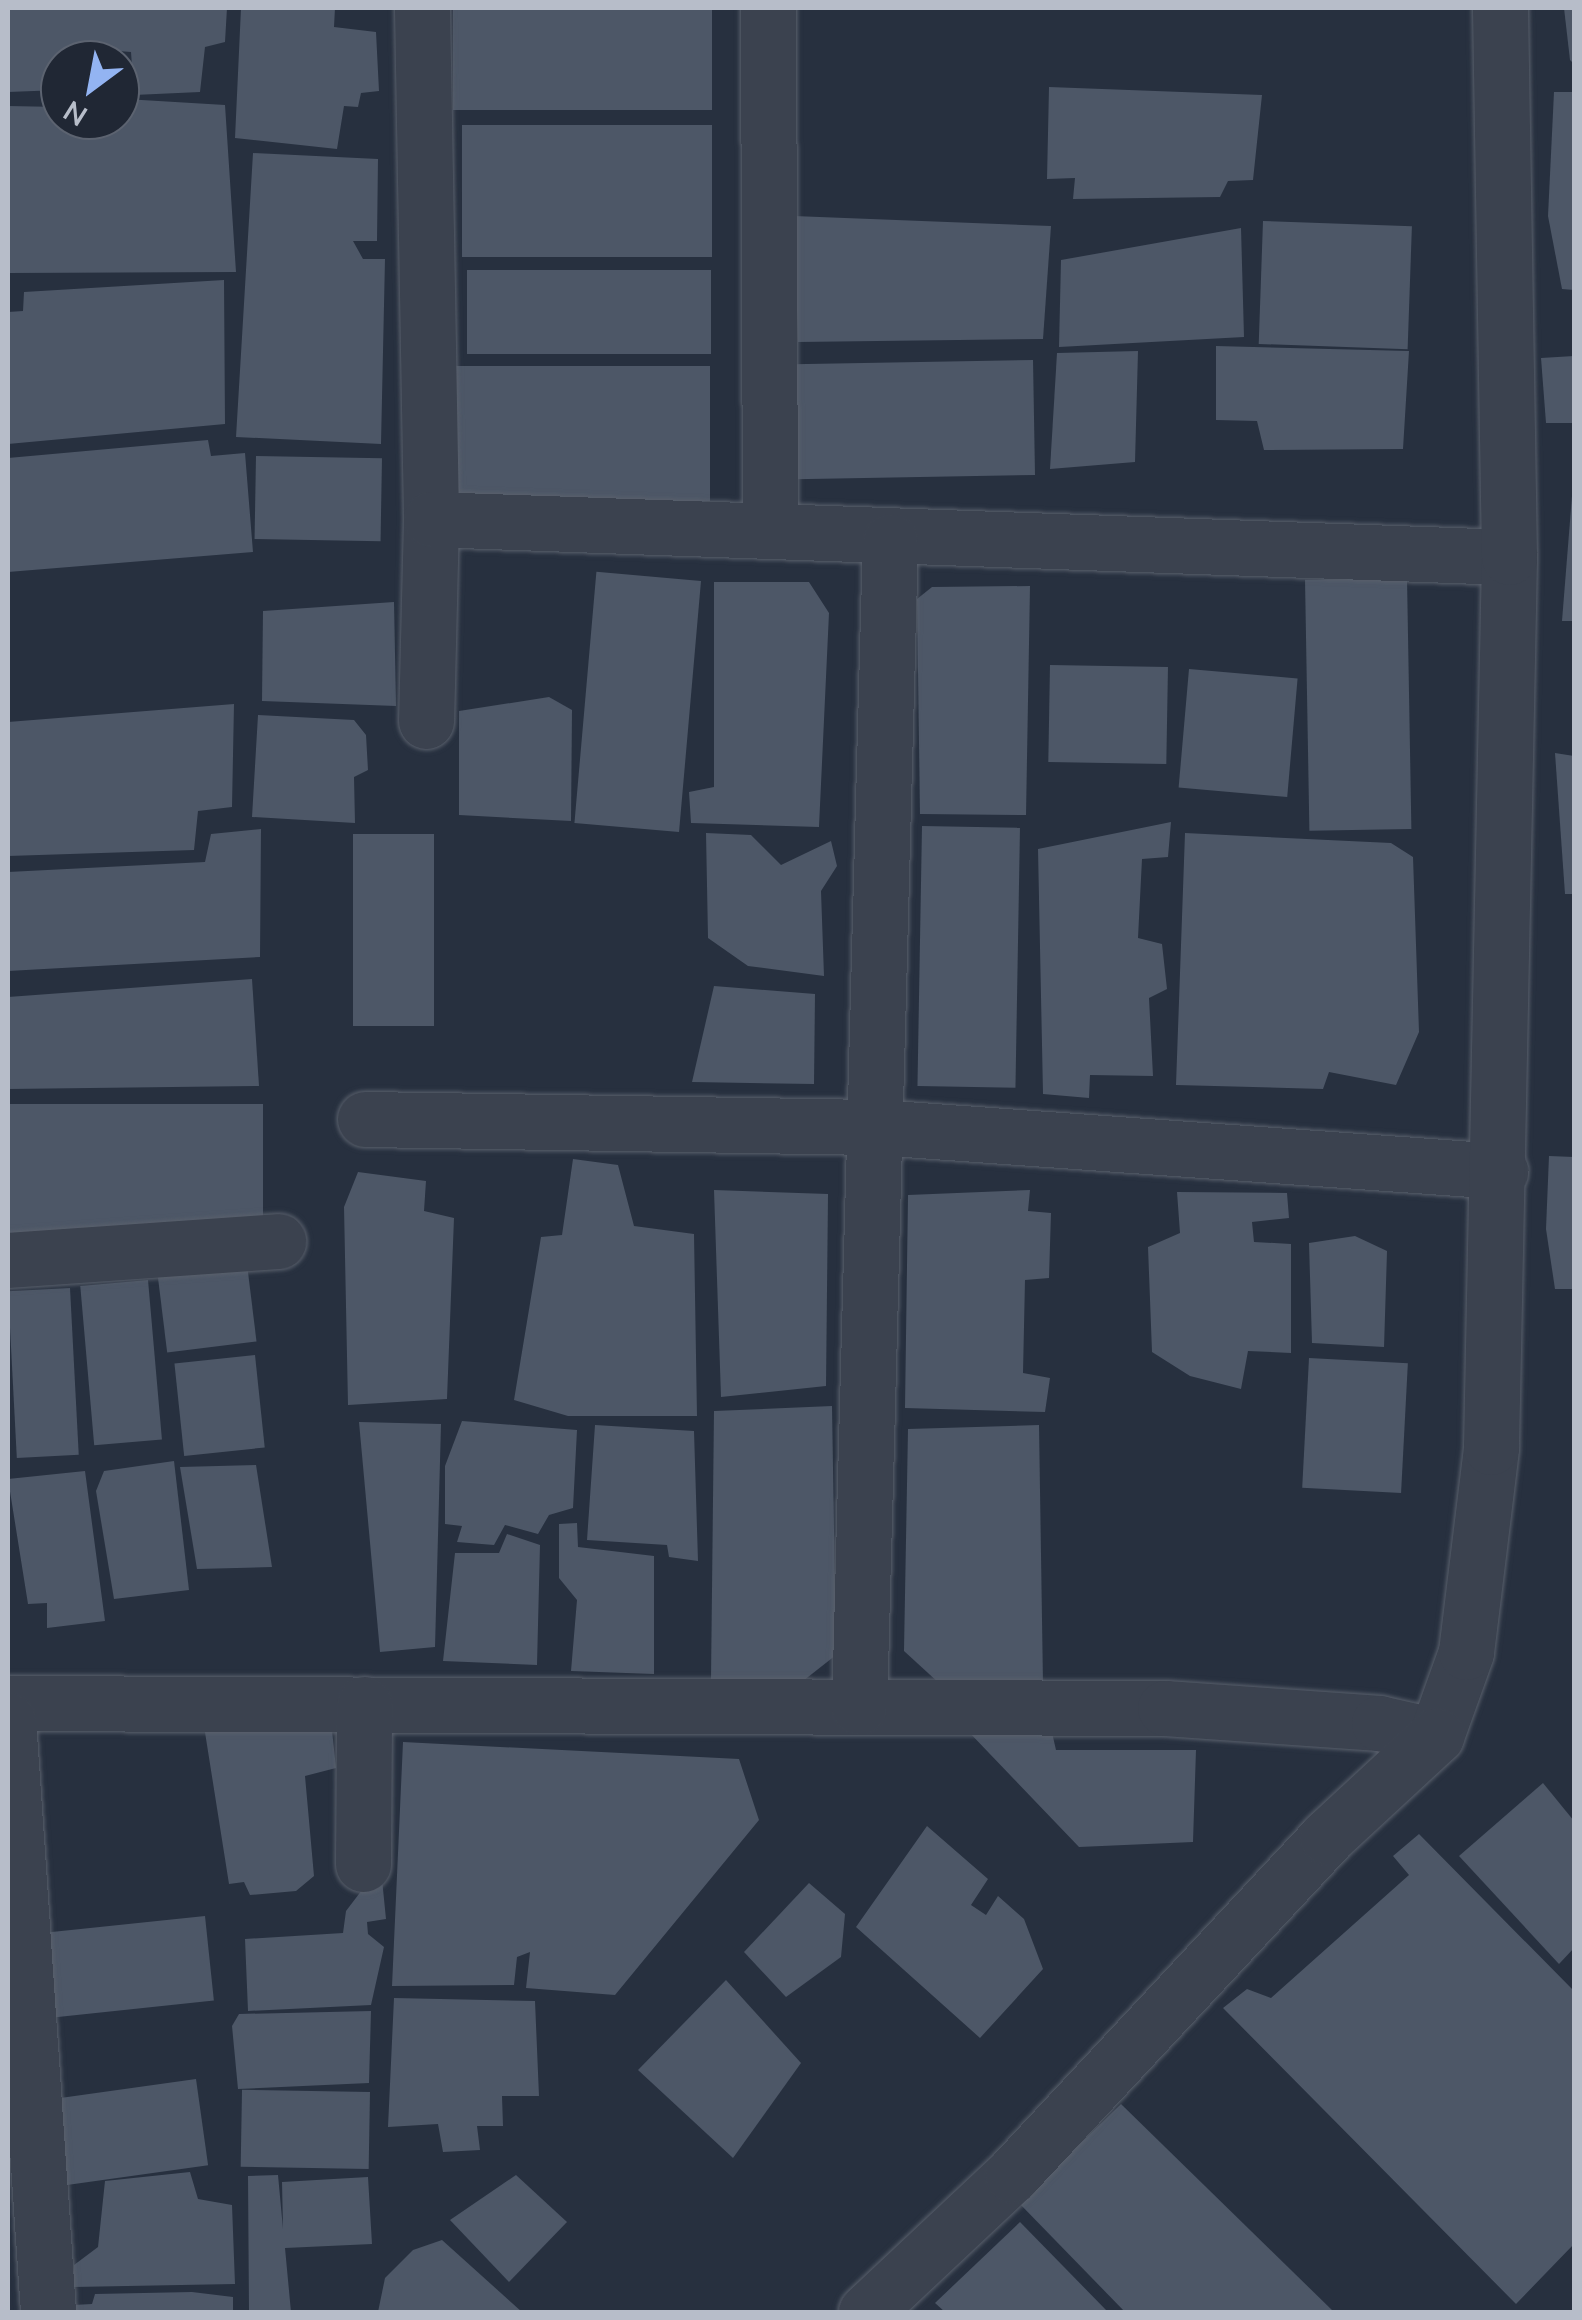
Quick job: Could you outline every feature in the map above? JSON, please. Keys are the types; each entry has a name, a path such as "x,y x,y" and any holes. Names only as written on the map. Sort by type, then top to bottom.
{"street":[{"path":"422,8 432,519 426,721"},
{"path":"768,8 770,530"},
{"path":"866,2312 1012,2174 1327,1837 1436,1736 1466,1652 1492,1447 1500,1171 1509,557 1500,8"},
{"path":"432,519 770,530 890,541 1509,557"},
{"path":"859,1706 890,541"},
{"path":"365,1119 877,1128 1500,1171"},
{"path":"8,1260 278,1241"},
{"path":"8,1702 1165,1708 1379,1723 1436,1736"},
{"path":"363,1864 364,1704"},
{"path":"8,1720 48,2312"}],"building":[{"path":"8,8 227,8 225,42 205,47 200,92 140,95 140,40 40,40 40,91 8,92"},
{"path":"241,8 335,8 334,27 376,32 379,91 361,93 358,107 344,106 337,149 235,138"},
{"path":"453,8 712,8 712,110 453,110"},
{"path":"1564,8 1574,8 1574,64 1570,60"},
{"path":"1049,87 1262,95 1253,180 1228,181 1220,197 1073,199 1075,178 1047,179"},
{"path":"1554,92 1574,92 1574,290 1562,289 1548,216"},
{"path":"140,100 225,105 236,272 8,273 8,106 40,107 40,140 140,140"},
{"path":"462,125 712,125 712,257 462,257"},
{"path":"253,153 378,159 377,241 353,241 363,259 385,259 381,444 236,437"},
{"path":"794,216 1051,226 1043,339 798,342"},
{"path":"1263,221 1412,226 1408,349 1259,344"},
{"path":"1241,228 1244,337 1059,347 1061,260"},
{"path":"467,270 711,270 711,354 467,354"},
{"path":"224,280 225,424 8,444 8,312 23,311 24,292"},
{"path":"1216,346 1409,351 1403,449 1264,450 1257,421 1216,420"},
{"path":"1138,351 1135,462 1050,469 1057,353"},
{"path":"1574,356 1574,423 1546,423 1541,358"},
{"path":"1033,360 1035,475 795,479 793,364"},
{"path":"444,366 710,366 710,501 444,501"},
{"path":"208,440 211,456 245,453 253,552 8,572 8,458"},
{"path":"256,456 382,458 381,541 255,539"},
{"path":"1572,496 1574,621 1562,621"},
{"path":"596,572 701,581 679,832 574,823"},
{"path":"1407,578 1411,829 1309,831 1305,580"},
{"path":"714,582 809,582 829,613 819,827 691,823 689,792 714,787"},
{"path":"1030,586 1026,815 920,814 917,599 932,587"},
{"path":"394,602 396,706 262,701 263,611"},
{"path":"1050,665 1168,667 1166,764 1048,762"},
{"path":"1189,669 1298,678 1287,797 1179,788"},
{"path":"549,697 572,710 571,821 459,815 459,711"},
{"path":"234,704 232,807 198,811 194,850 8,856 8,722"},
{"path":"258,715 354,720 366,735 368,770 354,777 355,823 252,817"},
{"path":"1555,753 1574,756 1574,894 1565,894"},
{"path":"1171,822 1168,857 1142,859 1138,938 1162,944 1167,989 1149,998 1153,1076 1090,1075 1089,1098 1043,1094 1038,849"},
{"path":"922,826 1020,828 1015,1088 917,1086"},
{"path":"261,829 260,957 8,971 8,872 205,862 211,834"},
{"path":"706,833 751,835 781,865 831,841 837,866 821,891 824,976 748,966 708,938"},
{"path":"1185,833 1391,843 1413,857 1419,1032 1396,1085 1329,1072 1323,1089 1176,1085"},
{"path":"353,834 434,834 434,1026 353,1026"},
{"path":"252,979 259,1086 8,1089 8,997"},
{"path":"714,986 815,994 814,1084 692,1082"},
{"path":"8,1104 263,1104 263,1235 8,1235"},
{"path":"1549,1156 1574,1157 1574,1289 1555,1289 1546,1229"},
{"path":"573,1159 618,1165 634,1226 694,1234 697,1416 568,1416 514,1400 541,1237 562,1235"},
{"path":"358,1172 426,1181 424,1211 454,1218 447,1399 348,1405 344,1207"},
{"path":"714,1190 828,1194 826,1386 721,1397"},
{"path":"1030,1190 1028,1211 1051,1213 1049,1278 1025,1280 1023,1373 1050,1378 1045,1412 905,1408 908,1195"},
{"path":"1177,1192 1287,1193 1289,1218 1252,1222 1254,1242 1291,1244 1291,1353 1248,1351 1241,1389 1190,1376 1152,1352 1148,1247 1180,1233"},
{"path":"1355,1236 1387,1251 1384,1347 1312,1343 1309,1243"},
{"path":"247,1264 257,1341 167,1352 158,1275"},
{"path":"148,1280 162,1439 94,1445 80,1286"},
{"path":"70,1288 79,1455 17,1458 8,1291"},
{"path":"255,1355 265,1447 184,1456 174,1363"},
{"path":"1309,1358 1408,1363 1401,1493 1302,1488"},
{"path":"832,1406 836,1655 803,1681 711,1680 714,1411"},
{"path":"462,1421 577,1430 573,1508 549,1515 538,1534 505,1525 494,1545 457,1542 462,1526 445,1524 445,1466"},
{"path":"359,1422 441,1424 435,1647 380,1652"},
{"path":"595,1425 694,1431 698,1561 669,1557 667,1545 587,1540"},
{"path":"1039,1425 1043,1684 940,1684 904,1651 908,1429"},
{"path":"174,1461 189,1590 114,1599 96,1491 104,1471"},
{"path":"256,1465 272,1567 197,1569 180,1467"},
{"path":"85,1471 105,1621 47,1628 47,1603 28,1604 8,1479"},
{"path":"577,1523 578,1547 654,1556 654,1674 571,1671 577,1600 559,1578 559,1524"},
{"path":"507,1534 540,1545 537,1665 443,1661 455,1553 499,1553"},
{"path":"331,1721 336,1768 305,1776 314,1876 296,1891 250,1895 244,1882 229,1884 204,1726"},
{"path":"1051,1728 1056,1750 1196,1750 1193,1842 1079,1847 966,1729"},
{"path":"403,1742 739,1759 759,1820 615,1995 526,1988 530,1952 517,1957 514,1985 392,1986"},
{"path":"1543,1783 1574,1821 1574,1948 1559,1964 1459,1856"},
{"path":"927,1826 988,1879 971,1905 986,1915 998,1896 1024,1919 1043,1969 980,2038 856,1927"},
{"path":"1419,1834 1574,1991 1574,2244 1516,2304 1223,2008 1247,1989 1271,1998 1409,1875 1393,1856"},
{"path":"382,1879 386,1919 367,1922 368,1934 384,1947 371,2005 248,2011 245,1939 343,1933 346,1911 365,1886"},
{"path":"809,1883 845,1914 841,1957 786,1997 744,1952"},
{"path":"205,1916 214,2001 44,2018 35,1934"},
{"path":"726,1980 801,2063 733,2158 638,2070"},
{"path":"394,1998 535,2001 539,2096 502,2096 503,2126 477,2126 480,2150 443,2152 438,2124 388,2127"},
{"path":"371,2011 369,2083 238,2089 232,2026 239,2014"},
{"path":"196,2079 208,2165 64,2185 51,2099"},
{"path":"242,2090 370,2092 369,2169 241,2167"},
{"path":"1121,2104 1334,2312 1125,2312 1019,2203"},
{"path":"190,2172 198,2199 232,2205 235,2284 73,2287 74,2265 98,2247 105,2181"},
{"path":"278,2175 283,2229 282,2182 368,2177 372,2244 285,2248 291,2312 249,2312 248,2176"},
{"path":"516,2175 567,2222 509,2282 450,2220"},
{"path":"1020,2222 1108,2312 945,2312 935,2303"},
{"path":"442,2240 522,2312 378,2312 385,2278 413,2250"},
{"path":"192,2292 233,2297 233,2312 73,2312 73,2305 92,2304 95,2294"}]}
